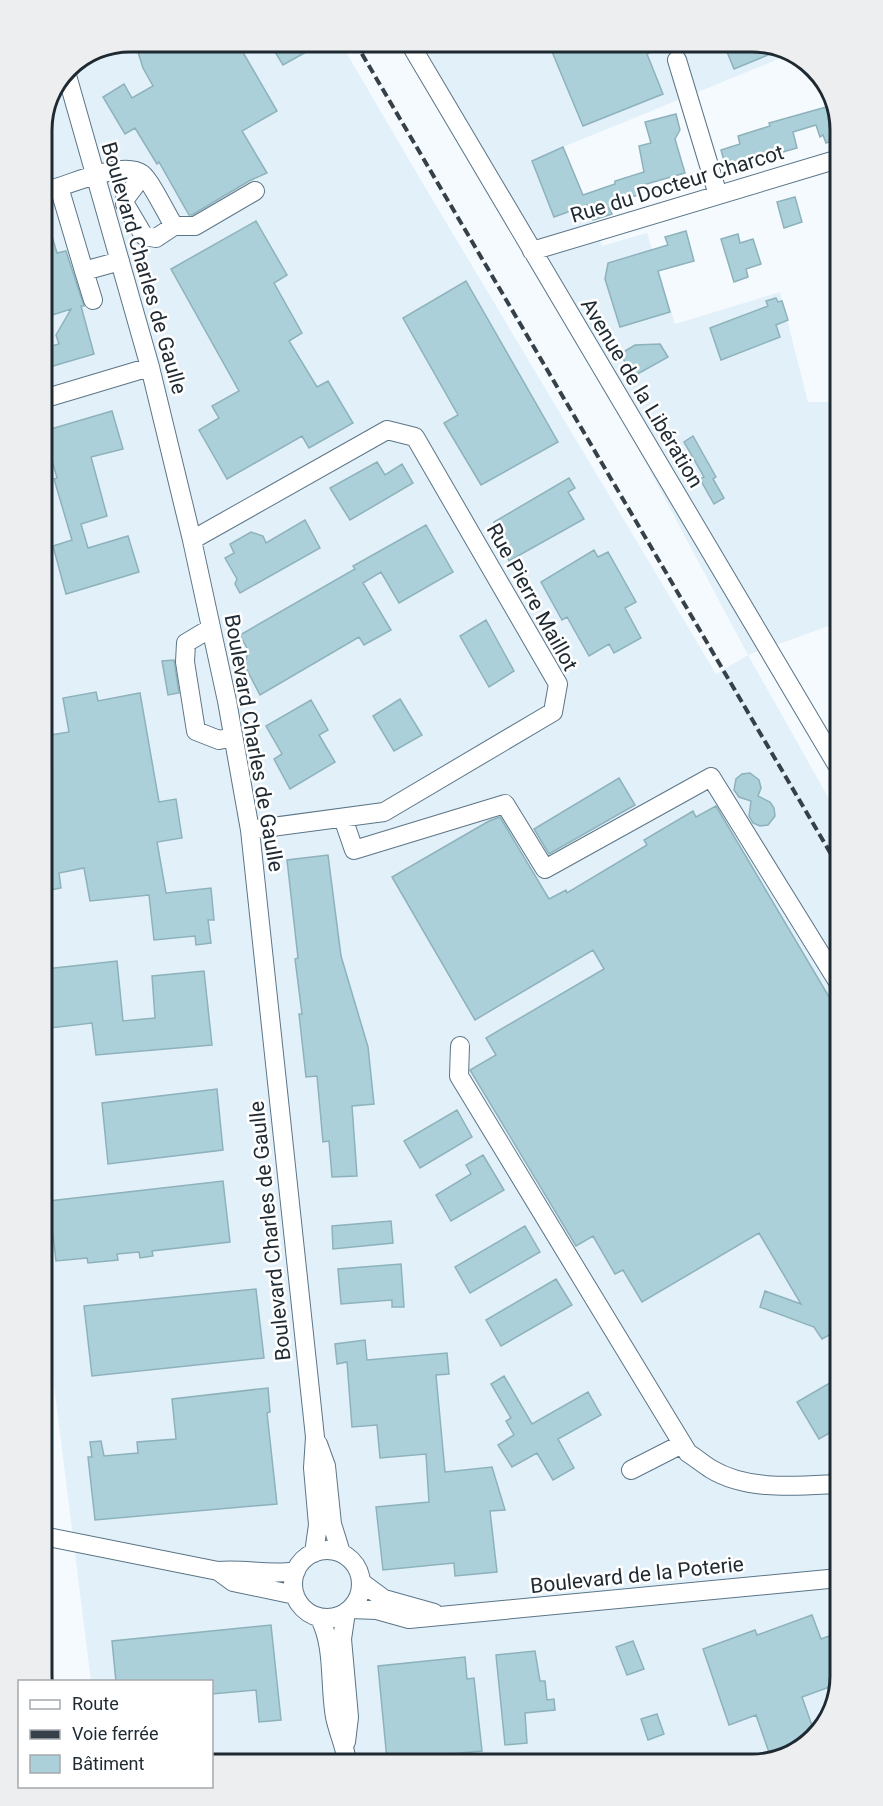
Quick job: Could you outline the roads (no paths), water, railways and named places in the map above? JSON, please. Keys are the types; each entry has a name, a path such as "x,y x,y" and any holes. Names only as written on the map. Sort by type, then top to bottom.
{"street":[{"name":"Avenue de la Libération","path":"415,53 830,753"},
{"path":"677,60 718,195"},
{"name":"Boulevard Charles de Gaulle","path":"69,83 150,367 192,540 212,628 250,830 315,1437 313,1468 318,1525 314,1553"},
{"name":"Rue du Docteur Charcot","path":"532,251 830,161"},
{"path":"53,188 121,169 134,170 143,175 174,226"},
{"path":"143,175 125,199 125,204 144,236 156,238 174,226 190,228 195,226 255,190"},
{"path":"53,194 84,271 93,300"},
{"path":"84,271 120,261"},
{"path":"53,396 150,367"},
{"name":"Rue Pierre Maillot","path":"192,540 387,430 415,437 558,684 554,712 384,812 250,830"},
{"path":"212,628 186,644 184,662 196,731 219,740 233,737"},
{"path":"343,818 354,850 506,804 545,868 711,777 830,969"},
{"path":"460,1046 459,1076 688,1453 713,1471 748,1483 800,1486 830,1482"},
{"name":"Boulevard Charles de Gaulle","path":"315,1437 326,1466 332,1524 341,1553"},
{"path":"631,1470 682,1444"},
{"path":"53,1538 218,1571 236,1569 272,1574 296,1571"},
{"path":"331,1550 341,1553 356,1566 361,1582 359,1596 348,1610 337,1616 319,1617 307,1611 300,1604 295,1595 293,1579 301,1561 314,1553 331,1550"},
{"path":"218,1571 233,1582 295,1595"},
{"name":"Boulevard de la Poterie","path":"348,1610 377,1610 409,1619 830,1575"},
{"name":"Boulevard de la Poterie","path":"361,1582 384,1599 439,1615"},
{"path":"346,1753 349,1717 342,1639 348,1610"},
{"path":"319,1617 327,1635 336,1718 346,1753"}],"railway":[{"path":"361,53 830,852"}]}
